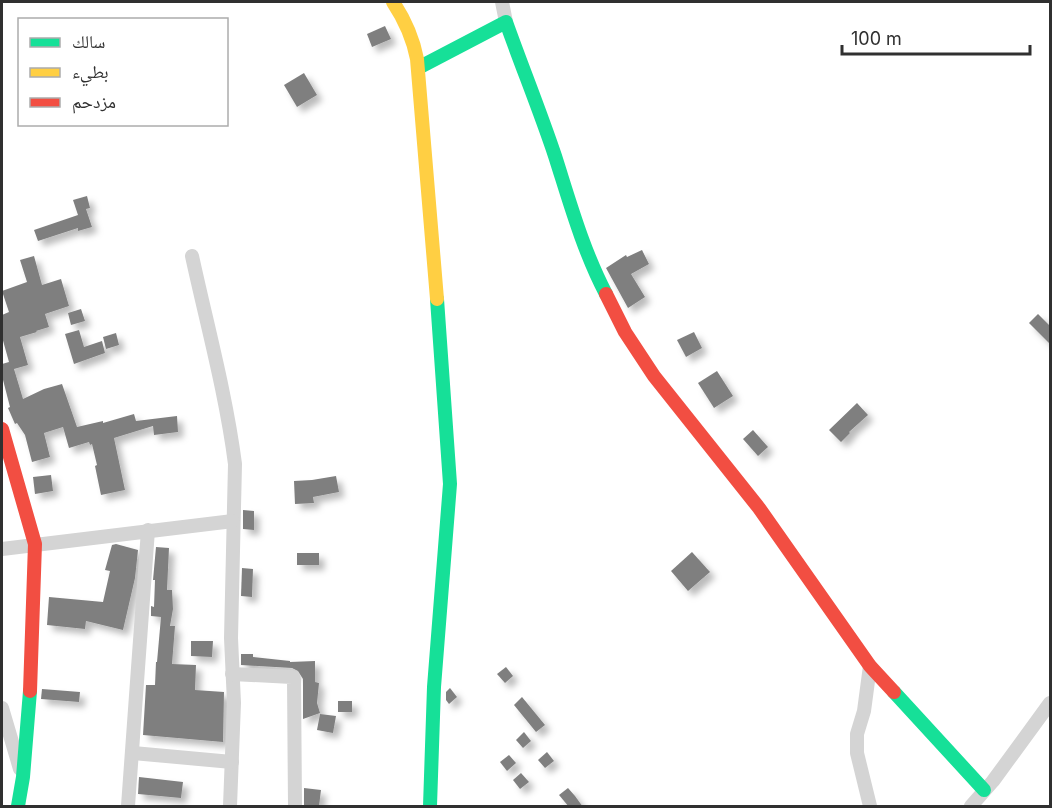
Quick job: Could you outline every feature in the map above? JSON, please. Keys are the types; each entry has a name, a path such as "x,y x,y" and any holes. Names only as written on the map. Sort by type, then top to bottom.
{"street":[{"path":"393,2 409,28 418,68 437,294 450,490 434,687 430,807"},
{"path":"502,2 506,22 577,226 594,269 624,332 654,376 759,508 870,666 984,790"},
{"path":"418,68 506,22"},
{"path":"192,256 232,438 235,473 231,638 234,703 230,807"},
{"path":"2,429 35,544 29,711 18,807"},
{"path":"2,549 233,521"},
{"path":"128,807 148,530"},
{"path":"870,666 864,711 857,734 857,753 870,807"},
{"path":"232,674 292,677 294,679 295,807"},
{"path":"2,708 23,777"},
{"path":"971,807 1049,710"},
{"path":"133,753 232,762"}],"building":[{"path":"385,26 391,39 372,47 367,34"},
{"path":"304,73 317,95 297,107 284,85"},
{"path":"87,196 90,208 86,209 92,227 78,231 78,228 38,241 34,230 78,215 73,200"},
{"path":"642,250 649,264 631,274 645,297 628,308 606,268 626,255 627,257"},
{"path":"34,256 42,285 61,279 69,306 45,314 49,327 20,337 28,365 14,369 23,399 62,384 77,427 103,421 103,423 134,414 136,421 177,416 178,432 154,435 153,426 114,438 125,490 101,495 92,444 90,445 89,442 69,448 63,427 44,433 50,457 32,462 25,435 17,423 15,424 8,408 10,407 2,376 2,364 9,362 2,337 2,315 9,312 2,291 27,282 20,260"},
{"path":"81,309 85,321 71,325 68,313"},
{"path":"1038,314 1050,326 1050,344 1029,323"},
{"path":"79,330 84,347 102,341 105,353 74,364 65,334"},
{"path":"694,332 702,348 686,357 677,340"},
{"path":"116,333 119,345 106,349 103,337"},
{"path":"717,371 733,396 714,408 698,383"},
{"path":"857,403 868,415 841,442 829,430"},
{"path":"753,430 768,447 758,456 743,439"},
{"path":"51,475 53,491 35,494 33,477"},
{"path":"336,476 339,492 313,497 314,503 295,504 294,481"},
{"path":"243,510 254,511 254,530 243,529"},
{"path":"112,545 138,550 135,578 123,630 86,621 85,629 47,625 49,597 103,602 110,571 105,570"},
{"path":"156,547 169,548 167,590 172,590 173,609 170,626 175,626 172,664 196,665 195,690 224,692 223,742 143,735 146,685 155,685 161,617 151,616 151,606 154,607 155,580 153,580"},
{"path":"692,552 710,572 688,591 671,571"},
{"path":"297,553 319,553 319,565 297,565"},
{"path":"242,568 253,569 252,597 241,596"},
{"path":"191,641 213,641 212,657 191,656"},
{"path":"241,654 253,654 253,657 290,662 315,661 315,682 319,683 317,703 320,713 303,719 303,679 298,671 292,668 241,665"},
{"path":"506,667 513,676 505,683 497,674"},
{"path":"450,688 457,697 449,704 446,700 446,692"},
{"path":"42,689 80,692 79,702 41,699"},
{"path":"522,697 545,725 536,732 514,705"},
{"path":"338,701 352,701 352,712 338,712"},
{"path":"320,714 336,716 333,733 317,730"},
{"path":"524,732 531,741 523,748 516,740"},
{"path":"547,752 554,761 545,768 538,760"},
{"path":"509,755 516,763 507,771 500,762"},
{"path":"521,773 529,782 520,789 513,780"},
{"path":"139,777 183,782 181,798 138,794"},
{"path":"304,788 321,790 319,806 304,805"},
{"path":"568,788 583,807 569,807 559,795"}],"traffic: fast":[{"path":"418,68 506,22 584,243 606,294"},
{"path":"430,806 434,687 450,484 437,299"},
{"path":"18,806 23,777 30,691"},
{"path":"894,692 984,790"}],"traffic: slow":[{"path":"393,2 408,29 417,59 437,299"}],"traffic: jam":[{"path":"606,294 625,332 654,376 759,508 870,666 894,692"},
{"path":"2,429 35,544 30,691"}]}
